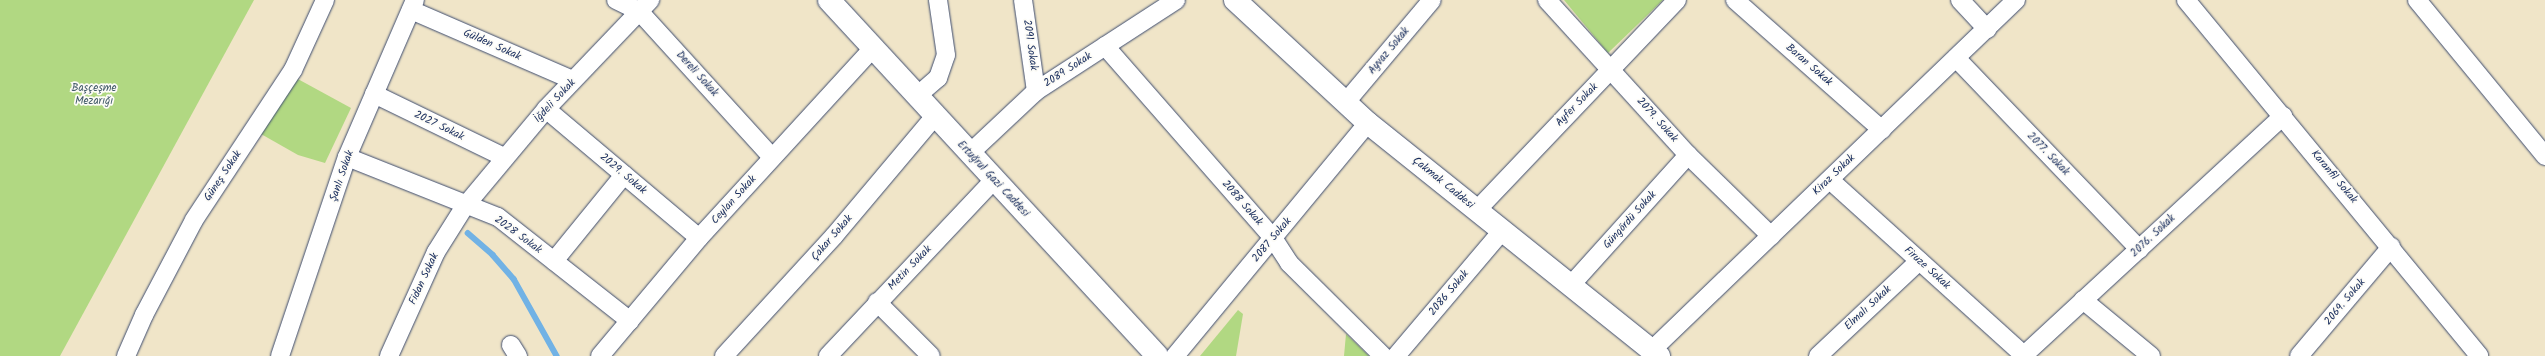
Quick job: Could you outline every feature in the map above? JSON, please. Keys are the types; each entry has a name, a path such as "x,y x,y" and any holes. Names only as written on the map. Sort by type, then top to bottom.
{"main road":[{"name":"Ertuğrul Gazi Caddesi","path":"829,0 1158,356"},
{"name":"Çakmak Caddesi","path":"1235,0 1368,123 1656,353"}],"street":[{"name":"Güneş Sokak","path":"126,356 144,315 194,220 293,70 325,0"},
{"name":"Dereli Sokak","path":"616,0 644,5 772,157"},
{"path":"917,96 938,78 946,55 938,0"},
{"name":"2091 Sokak","path":"1024,0 1036,91"},
{"name":"2089 Sokak","path":"970,154 1036,91 1176,0"},
{"name":"Ayvaz Sokak","path":"1346,102 1432,0"},
{"name":"2079. Sokak","path":"1547,0 1688,155 1771,236"},
{"name":"Ayfer Sokak","path":"1477,210 1678,0"},
{"name":"Baran Sokak","path":"1735,0 1882,130"},
{"path":"1960,0 1987,29"},
{"name":"Kiraz Sokak","path":"1656,353 1771,236 2016,0"},
{"name":"Karanfil Sokak","path":"2186,0 2392,247 2480,356"},
{"path":"2418,0 2545,156"},
{"name":"Gülden Sokak","path":"413,5 573,80"},
{"name":"Şanlı Sokak","path":"280,356 348,157 413,5"},
{"name":"İğdeli Sokak","path":"465,206 504,157 546,109 644,5"},
{"name":"2088 Sokak","path":"1105,46 1273,238 1289,263 1383,356"},
{"name":"Ceylan Sokak","path":"600,356 700,238 772,157 873,48"},
{"name":"2077. Sokak","path":"1956,58 2139,249"},
{"name":"2027 Sokak","path":"374,94 504,157"},
{"name":"2029. Sokak","path":"546,109 700,238"},
{"name":"Çakar Sokak","path":"724,356 834,236 935,116"},
{"name":"2076. Sokak","path":"2023,356 2282,116"},
{"name":"2087 Sokak","path":"1175,356 1368,123"},
{"name":"Güngördü Sokak","path":"1571,285 1688,155"},
{"name":"2028 Sokak","path":"348,157 465,206 498,217 630,321"},
{"path":"554,261 624,175"},
{"name":"Metin Sokak","path":"828,356 994,180"},
{"name":"Firuze Sokak","path":"1830,180 2023,356"},
{"name":"Fidan Sokak","path":"389,356 436,252 465,206"},
{"name":"2086 Sokak","path":"1396,356 1502,230"},
{"name":"2069. Sokak","path":"2299,356 2392,247"},
{"name":"Elmalı Sokak","path":"1818,356 1919,261"},
{"path":"2083,300 2151,356"},
{"path":"878,302 931,356"}],"green space":[{"name":"Başçeşme Mezarığı","path":"0,0 254,0 60,356 0,356"},
{"path":"1564,0 1663,0 1608,53"},
{"path":"296,78 351,108 325,163 298,155 261,134"},
{"path":"1238,310 1243,314 1236,356 1200,356"},
{"path":"1346,334 1369,356 1344,356"}],"waterway":[{"path":"468,233 493,255 514,279 557,356"}]}
